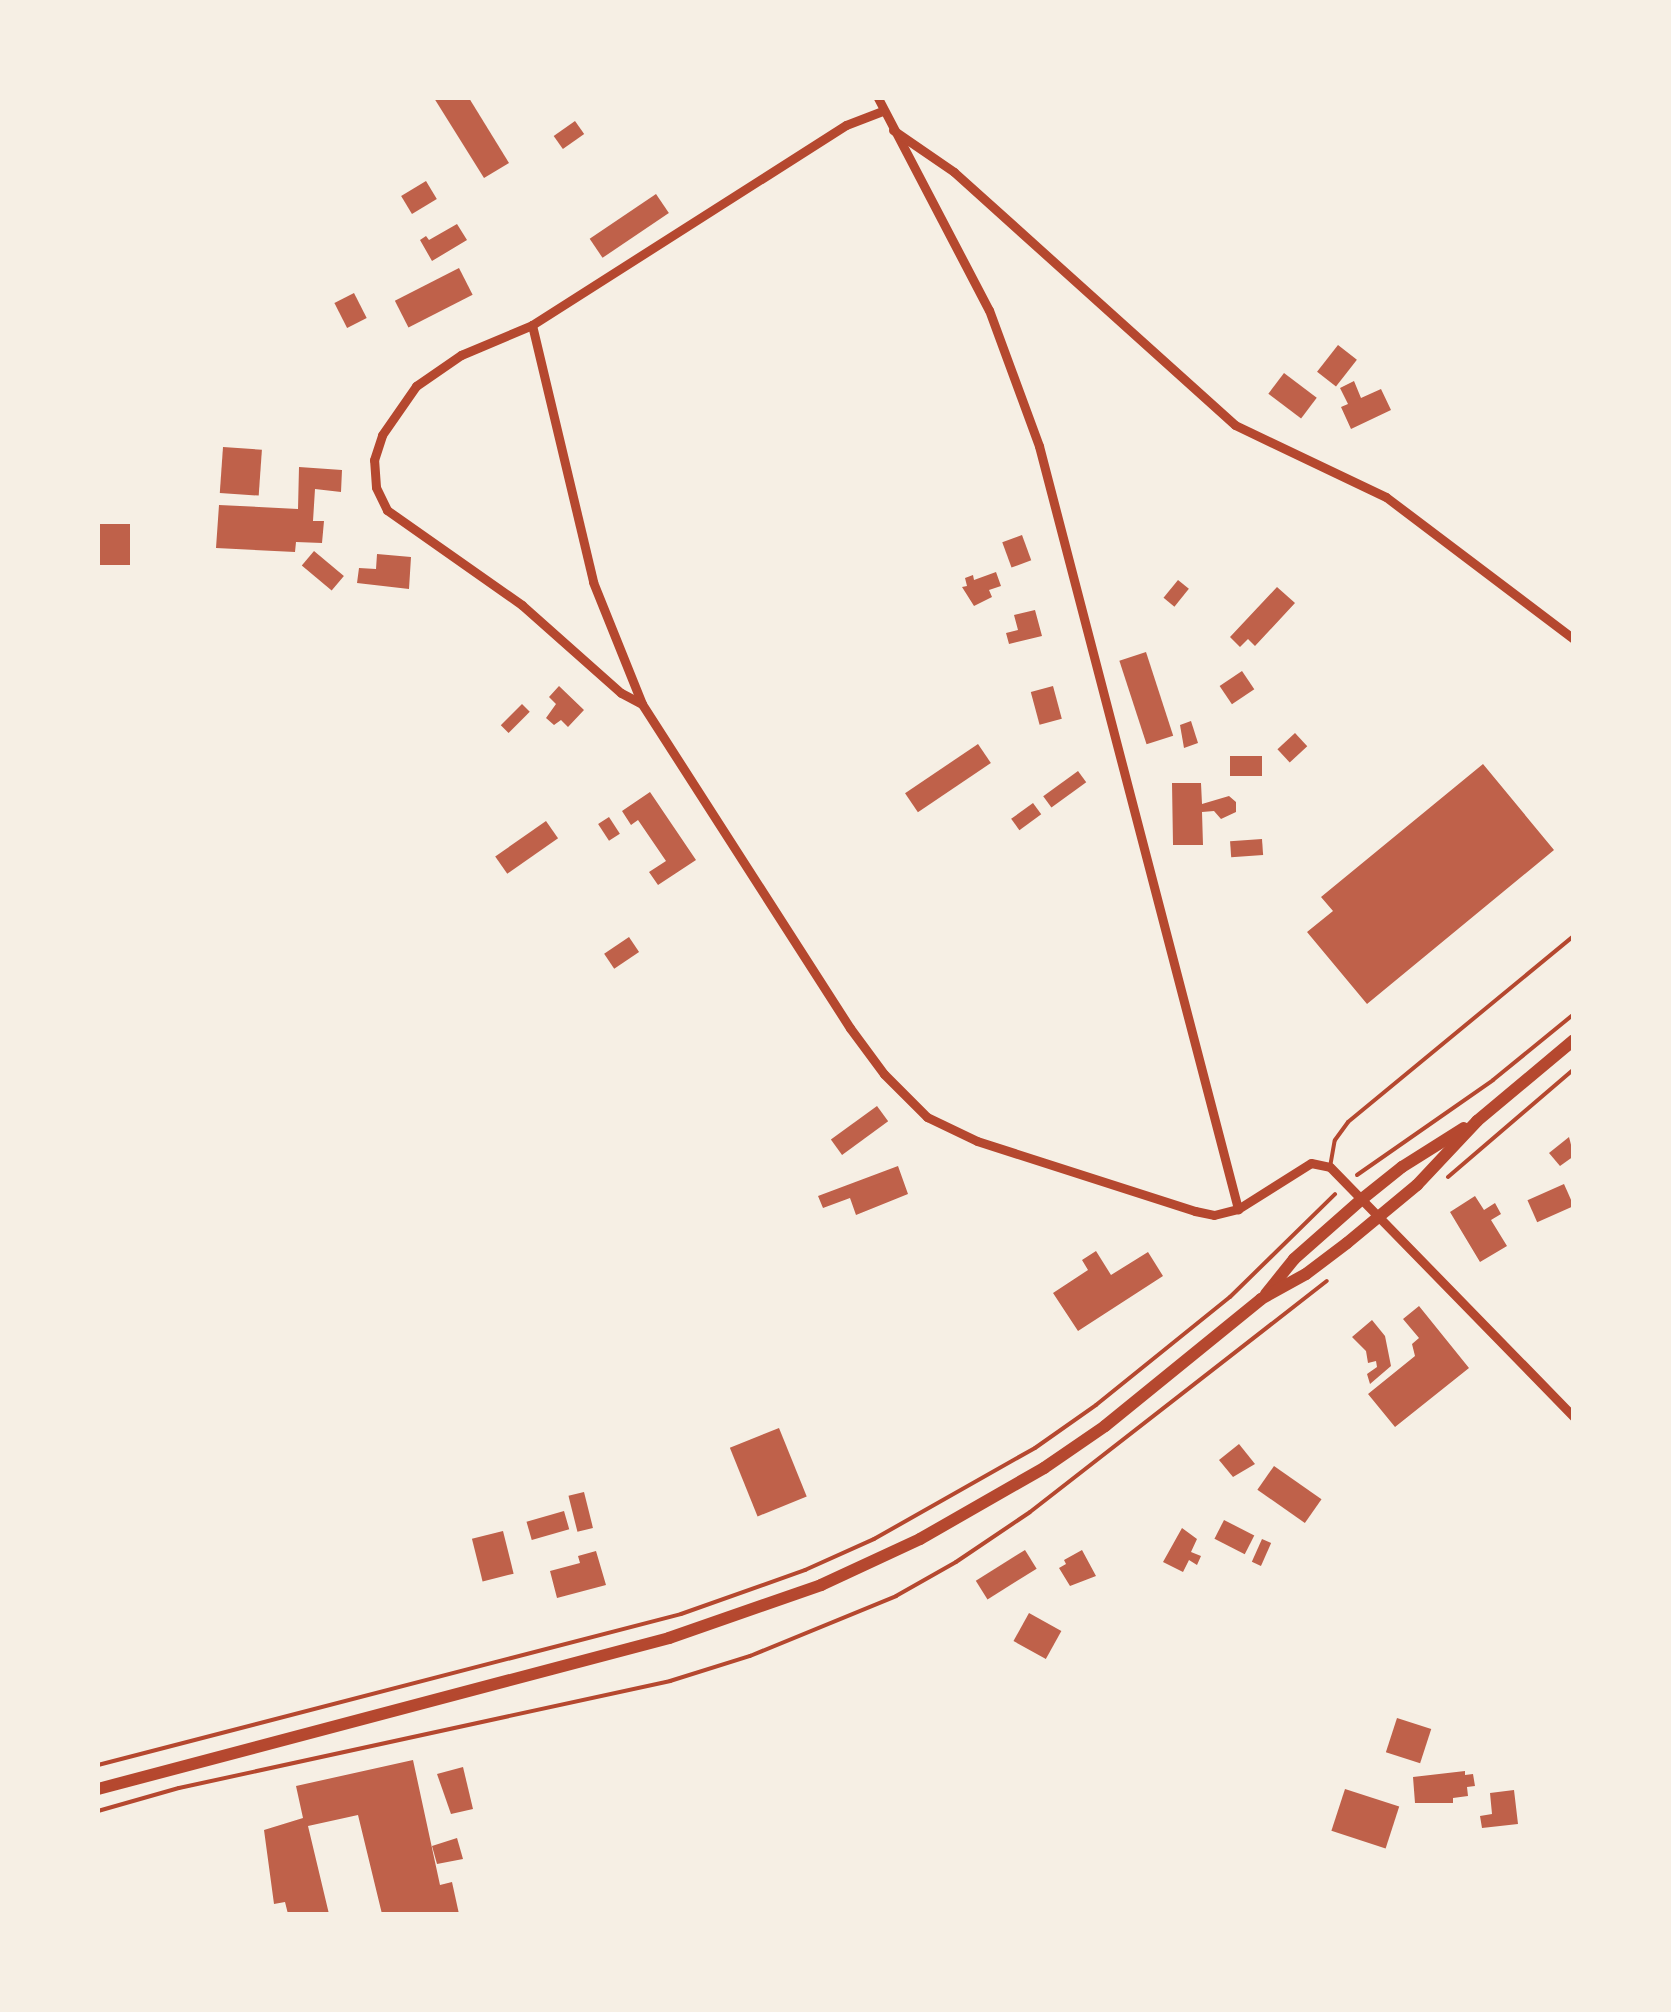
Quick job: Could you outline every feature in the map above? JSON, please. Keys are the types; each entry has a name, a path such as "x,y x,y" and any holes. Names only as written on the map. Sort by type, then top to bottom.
{"main road":[{"path":"98,1789 652,1643 821,1585 920,1539 1044,1468 1105,1426 1261,1300 1306,1274 1379,1218 1477,1121 1574,1040"},
{"path":"1261,1300 1294,1259 1362,1199 1402,1167 1477,1121"}],"street":[{"path":"878,98 890,128 989,310 1039,446 1238,1209"},
{"path":"642,704 621,693 522,605 387,510 376,486 374,460 392,414 416,386 460,355 532,325 846,125 882,111"},
{"path":"890,128 954,172 1236,425 1386,497 1574,639"},
{"path":"532,325 594,582 642,704 850,1028 884,1074 927,1118 977,1141 1214,1215 1238,1209 1311,1164 1330,1166 1574,1417"}],"lane":[{"path":"1330,1166 1334,1140 1348,1122 1574,936"}],"path":[{"path":"98,1765 681,1614 806,1570 874,1539 1035,1448 1096,1405 1230,1297 1347,1182 1493,1080 1574,1014"},
{"path":"1442,1183 1574,1070"}],"building":[{"path":"434,98 469,98 509,163 484,178"},
{"path":"575,121 584,134 563,149 554,136"},
{"path":"426,181 437,199 412,214 401,196"},
{"path":"656,194 669,213 603,258 590,239"},
{"path":"457,224 467,240 432,261 420,240 426,236 429,240"},
{"path":"459,268 473,295 408,327 395,301"},
{"path":"354,293 367,318 347,328 334,303"},
{"path":"1338,345 1357,360 1336,387 1317,372"},
{"path":"1284,373 1317,398 1301,418 1268,394"},
{"path":"1354,381 1361,398 1381,389 1391,410 1351,429 1341,407 1348,404 1340,388"},
{"path":"223,447 262,450 259,496 220,493"},
{"path":"299,467 342,470 341,492 315,489 313,521 324,521 322,543 296,542 295,552 216,548 219,505 298,509"},
{"path":"98,524 130,524 130,565 98,565"},
{"path":"1022,535 1031,560 1012,568 1002,542"},
{"path":"314,551 344,576 332,591 302,566"},
{"path":"377,554 411,557 409,589 357,583 359,568 376,569"},
{"path":"996,572 1001,586 989,590 992,597 974,606 962,587 967,586 965,578 973,575 974,580"},
{"path":"1178,580 1189,589 1174,607 1164,598"},
{"path":"1277,587 1295,603 1255,646 1248,639 1240,647 1230,637"},
{"path":"1035,610 1042,636 1009,644 1006,633 1018,630 1014,615"},
{"path":"1146,652 1173,736 1147,744 1119,661"},
{"path":"1242,671 1254,689 1232,704 1220,686"},
{"path":"559,686 584,710 568,727 561,720 554,725 546,718 556,704 549,697"},
{"path":"1053,686 1062,719 1040,725 1031,692"},
{"path":"522,704 530,712 509,733 501,725"},
{"path":"1191,721 1198,743 1184,748 1180,725"},
{"path":"1295,733 1307,746 1290,763 1277,749"},
{"path":"978,744 991,763 918,812 905,793"},
{"path":"1230,756 1262,756 1262,776 1230,776"},
{"path":"1483,764 1554,850 1367,1004 1307,932 1333,911 1321,897"},
{"path":"1078,771 1086,782 1051,808 1043,796"},
{"path":"1172,783 1201,783 1202,804 1229,796 1236,802 1236,812 1221,819 1214,811 1202,812 1203,845 1173,845"},
{"path":"650,792 696,860 658,885 649,872 666,861 638,820 631,825 622,811"},
{"path":"1033,803 1041,814 1019,830 1011,819"},
{"path":"609,817 620,834 609,841 598,824"},
{"path":"546,821 558,838 507,874 495,857"},
{"path":"1262,839 1263,855 1231,857 1230,841"},
{"path":"629,937 639,952 614,969 604,954"},
{"path":"877,1106 888,1121 842,1155 831,1140"},
{"path":"1569,1137 1574,1156 1560,1166 1549,1153"},
{"path":"898,1166 908,1194 856,1215 850,1198 823,1208 818,1196"},
{"path":"1564,1184 1574,1206 1537,1222 1527,1200"},
{"path":"1475,1196 1484,1210 1495,1203 1501,1214 1491,1220 1507,1246 1480,1262 1450,1212"},
{"path":"1096,1251 1111,1275 1148,1252 1163,1276 1078,1331 1053,1293 1088,1270 1082,1260"},
{"path":"1419,1306 1469,1368 1395,1427 1368,1394 1415,1356 1412,1344 1419,1338 1403,1319"},
{"path":"1372,1320 1385,1336 1391,1366 1370,1384 1367,1374 1377,1367 1376,1361 1368,1363 1366,1351 1352,1337"},
{"path":"779,1428 807,1497 758,1516 730,1448"},
{"path":"1239,1444 1255,1464 1233,1477 1219,1460"},
{"path":"1274,1466 1322,1499 1305,1523 1257,1490"},
{"path":"584,1492 593,1528 577,1532 568,1496"},
{"path":"564,1511 569,1529 532,1540 527,1522"},
{"path":"1224,1520 1254,1535 1245,1554 1214,1539"},
{"path":"1182,1528 1197,1539 1191,1552 1201,1556 1197,1565 1189,1560 1183,1572 1163,1562"},
{"path":"503,1531 514,1574 483,1581 472,1539"},
{"path":"1262,1539 1271,1543 1261,1566 1252,1562"},
{"path":"1025,1550 1037,1569 987,1599 976,1581"},
{"path":"1082,1550 1096,1576 1070,1586 1059,1568 1066,1564 1064,1560"},
{"path":"596,1551 606,1585 557,1598 550,1571 580,1563 578,1556"},
{"path":"1029,1613 1061,1631 1046,1659 1013,1641"},
{"path":"1397,1718 1431,1729 1420,1763 1386,1752"},
{"path":"413,1760 440,1885 452,1882 459,1914 382,1914 358,1815 308,1826 329,1914 288,1914 285,1902 274,1904 264,1830 303,1818 296,1786"},
{"path":"463,1767 473,1809 451,1814 437,1774"},
{"path":"1465,1771 1465,1775 1473,1774 1475,1786 1467,1787 1468,1796 1453,1798 1453,1803 1415,1803 1413,1777"},
{"path":"1345,1789 1399,1807 1386,1848 1331,1831"},
{"path":"1514,1790 1518,1824 1482,1828 1480,1816 1492,1814 1490,1793"},
{"path":"457,1838 463,1859 437,1864 432,1846"}]}
